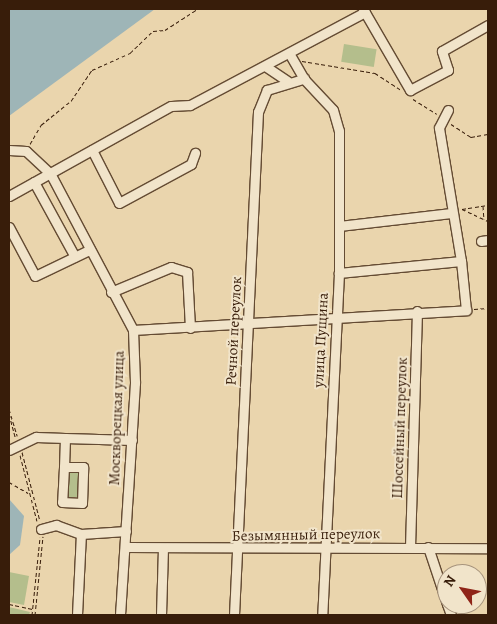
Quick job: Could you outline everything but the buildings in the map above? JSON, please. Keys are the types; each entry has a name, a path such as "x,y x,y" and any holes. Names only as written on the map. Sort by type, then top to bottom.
{"street":[{"path":"9,196 171,106 190,105 265,66 291,57 364,10 410,90 448,70 442,51 488,25"},
{"name":"улица Пущина","path":"291,57 304,79 333,110 339,131 339,273 335,318 322,615"},
{"path":"265,66 287,81"},
{"name":"Речной переулок","path":"234,615 258,112 267,90 287,81 304,79"},
{"path":"133,330 249,326 416,311 466,310 461,261 439,128 446,114"},
{"path":"9,150 26,151"},
{"path":"92,150 119,203 192,164 195,153"},
{"name":"Москворецкая улица","path":"26,151 50,173 87,251 133,330 132,440 120,615"},
{"path":"34,182 75,257"},
{"path":"339,226 451,209"},
{"path":"9,227 35,276 87,251"},
{"path":"339,273 461,261"},
{"path":"111,292 171,267 187,272 190,328"},
{"name":"Шоссейный переулок","path":"410,546 416,311"},
{"path":"9,450 36,437 132,440"},
{"path":"64,467 66,438"},
{"path":"42,529 56,525 81,534 126,531"},
{"path":"77,615 81,534"},
{"name":"Безымянный переулок","path":"125,547 237,550 410,546 488,548"},
{"path":"428,547 437,574"},
{"path":"160,615 163,548"}],"path":[{"path":"26,151 40,125 71,101 92,70 130,54 153,31 165,30 197,9"},
{"path":"291,57 375,73 403,92"},
{"path":"410,96 446,114 471,137 488,134"},
{"path":"451,209 488,205"},
{"path":"483,206 484,220"},
{"path":"461,209 488,221"},
{"path":"466,310 488,308"},
{"path":"9,409 42,529 33,615"},
{"path":"9,414 19,445 29,493 42,529 33,615"},
{"path":"9,482 29,493"},
{"path":"9,604 33,609"}],"green space":[{"path":"344,44 377,49 374,67 341,62"},
{"path":"69,470 81,470 81,497 69,497"},
{"path":"9,572 29,576 24,605 9,602"},
{"path":"9,607 30,612 29,615 9,615"}],"water":[{"path":"9,9 155,9 9,116"},
{"path":"9,499 24,516 20,545 9,555"}]}
